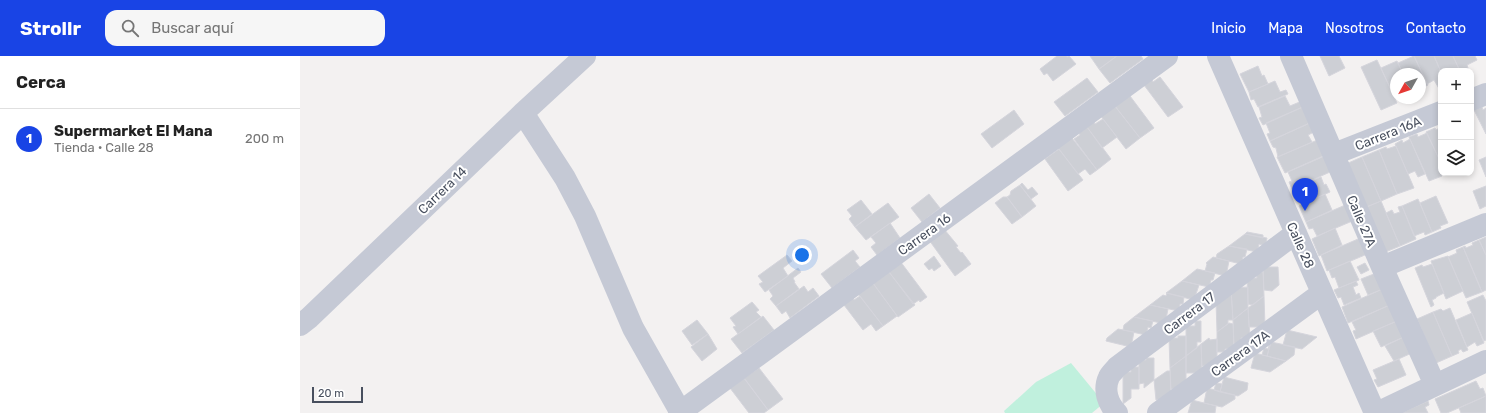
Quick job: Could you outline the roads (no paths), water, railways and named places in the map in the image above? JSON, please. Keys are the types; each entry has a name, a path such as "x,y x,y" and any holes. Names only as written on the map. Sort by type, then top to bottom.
{"street":[{"name":"Carrera 14","path":"300,325 585,56"},
{"name":"Carrera 16","path":"680,413 1167,56"},
{"name":"Calle 28","path":"1218,56 1376,413"},
{"name":"Calle 27A","path":"1291,56 1382,267 1436,385"},
{"path":"1474,99 1486,94"},
{"path":"523,113 565,178 582,210 633,328 680,413"},
{"name":"Carrera 16A","path":"1334,154 1438,113"},
{"path":"1382,267 1486,224"},
{"name":"Carrera 17","path":"1112,411 1106,389 1109,376 1117,367 1296,233"},
{"name":"Carrera 17A","path":"1158,413 1322,293"},
{"path":"1376,413 1436,385 1484,367"}],"place":[{"name":"Supermarket El Mana","path":"1305,211"}]}
